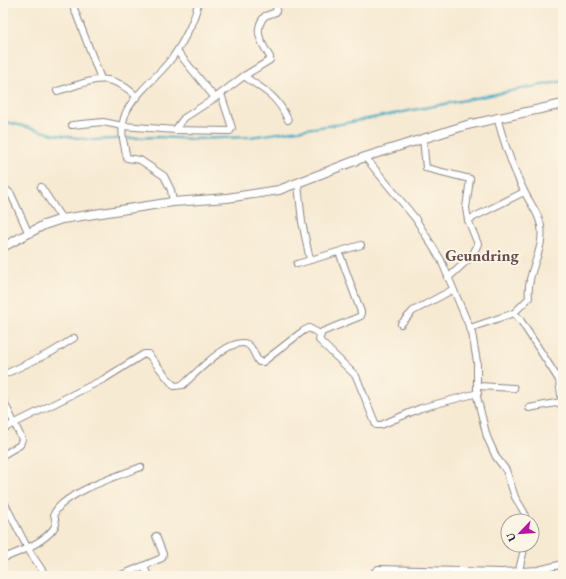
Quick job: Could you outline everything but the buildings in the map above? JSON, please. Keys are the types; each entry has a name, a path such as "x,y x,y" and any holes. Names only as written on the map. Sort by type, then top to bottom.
{"street":[{"path":"72,3 101,79"},
{"path":"173,202 164,176 140,160 129,159 122,133 127,111 137,97 169,62 176,51 198,3"},
{"path":"172,130 184,118 214,96 221,94 244,76 270,60 270,57 259,39 259,27 265,16 276,12 277,3"},
{"path":"176,51 214,96"},
{"path":"244,76 278,100 288,120"},
{"path":"57,91 101,79 116,81 126,85 137,97"},
{"path":"72,125 103,122 123,126 172,130 230,132 232,128 221,94"},
{"path":"10,244 44,225 62,219 173,202 257,195 298,184 365,157 423,139 497,117 563,104"},
{"path":"470,328 514,313 529,298 528,285 532,265 537,258 542,240 541,224 524,192 506,147 497,117"},
{"path":"423,139 426,168 470,179 466,208 468,220 478,244 472,256 448,278"},
{"path":"365,157 425,233 441,260 452,290 470,328 477,362 477,397 487,437 496,457 506,470 515,497 524,513"},
{"path":"298,184 302,222 310,260"},
{"path":"3,187 11,194 29,234"},
{"path":"41,187 62,219"},
{"path":"468,220 524,192"},
{"path":"297,264 361,246"},
{"path":"320,334 361,316 361,312 339,252"},
{"path":"401,324 413,311 452,290"},
{"path":"514,313 554,370 559,380 563,411"},
{"path":"3,429 104,379 144,354 148,354 174,386 178,386 183,385 212,357 240,343 251,347 259,362 263,362 309,328 320,334"},
{"path":"320,334 320,343 356,376 374,423 378,426 421,408 478,389 514,388"},
{"path":"3,375 52,352 74,338"},
{"path":"3,400 22,441 20,446 3,455"},
{"path":"529,408 562,402"},
{"path":"3,558 28,549 56,527 54,514 58,507 95,484 141,467"},
{"path":"3,500 28,549 46,576"},
{"path":"120,576 163,557 156,536"},
{"path":"519,570 523,553"},
{"path":"370,576 378,569 502,572 538,570 563,564"},
{"path":"144,566 148,576"}],"waterway":[{"path":"3,121 53,134 91,140 157,137 194,139 250,137 341,124 563,81"}],"district":[{"name":"Geundring","path":"482,255"}]}
